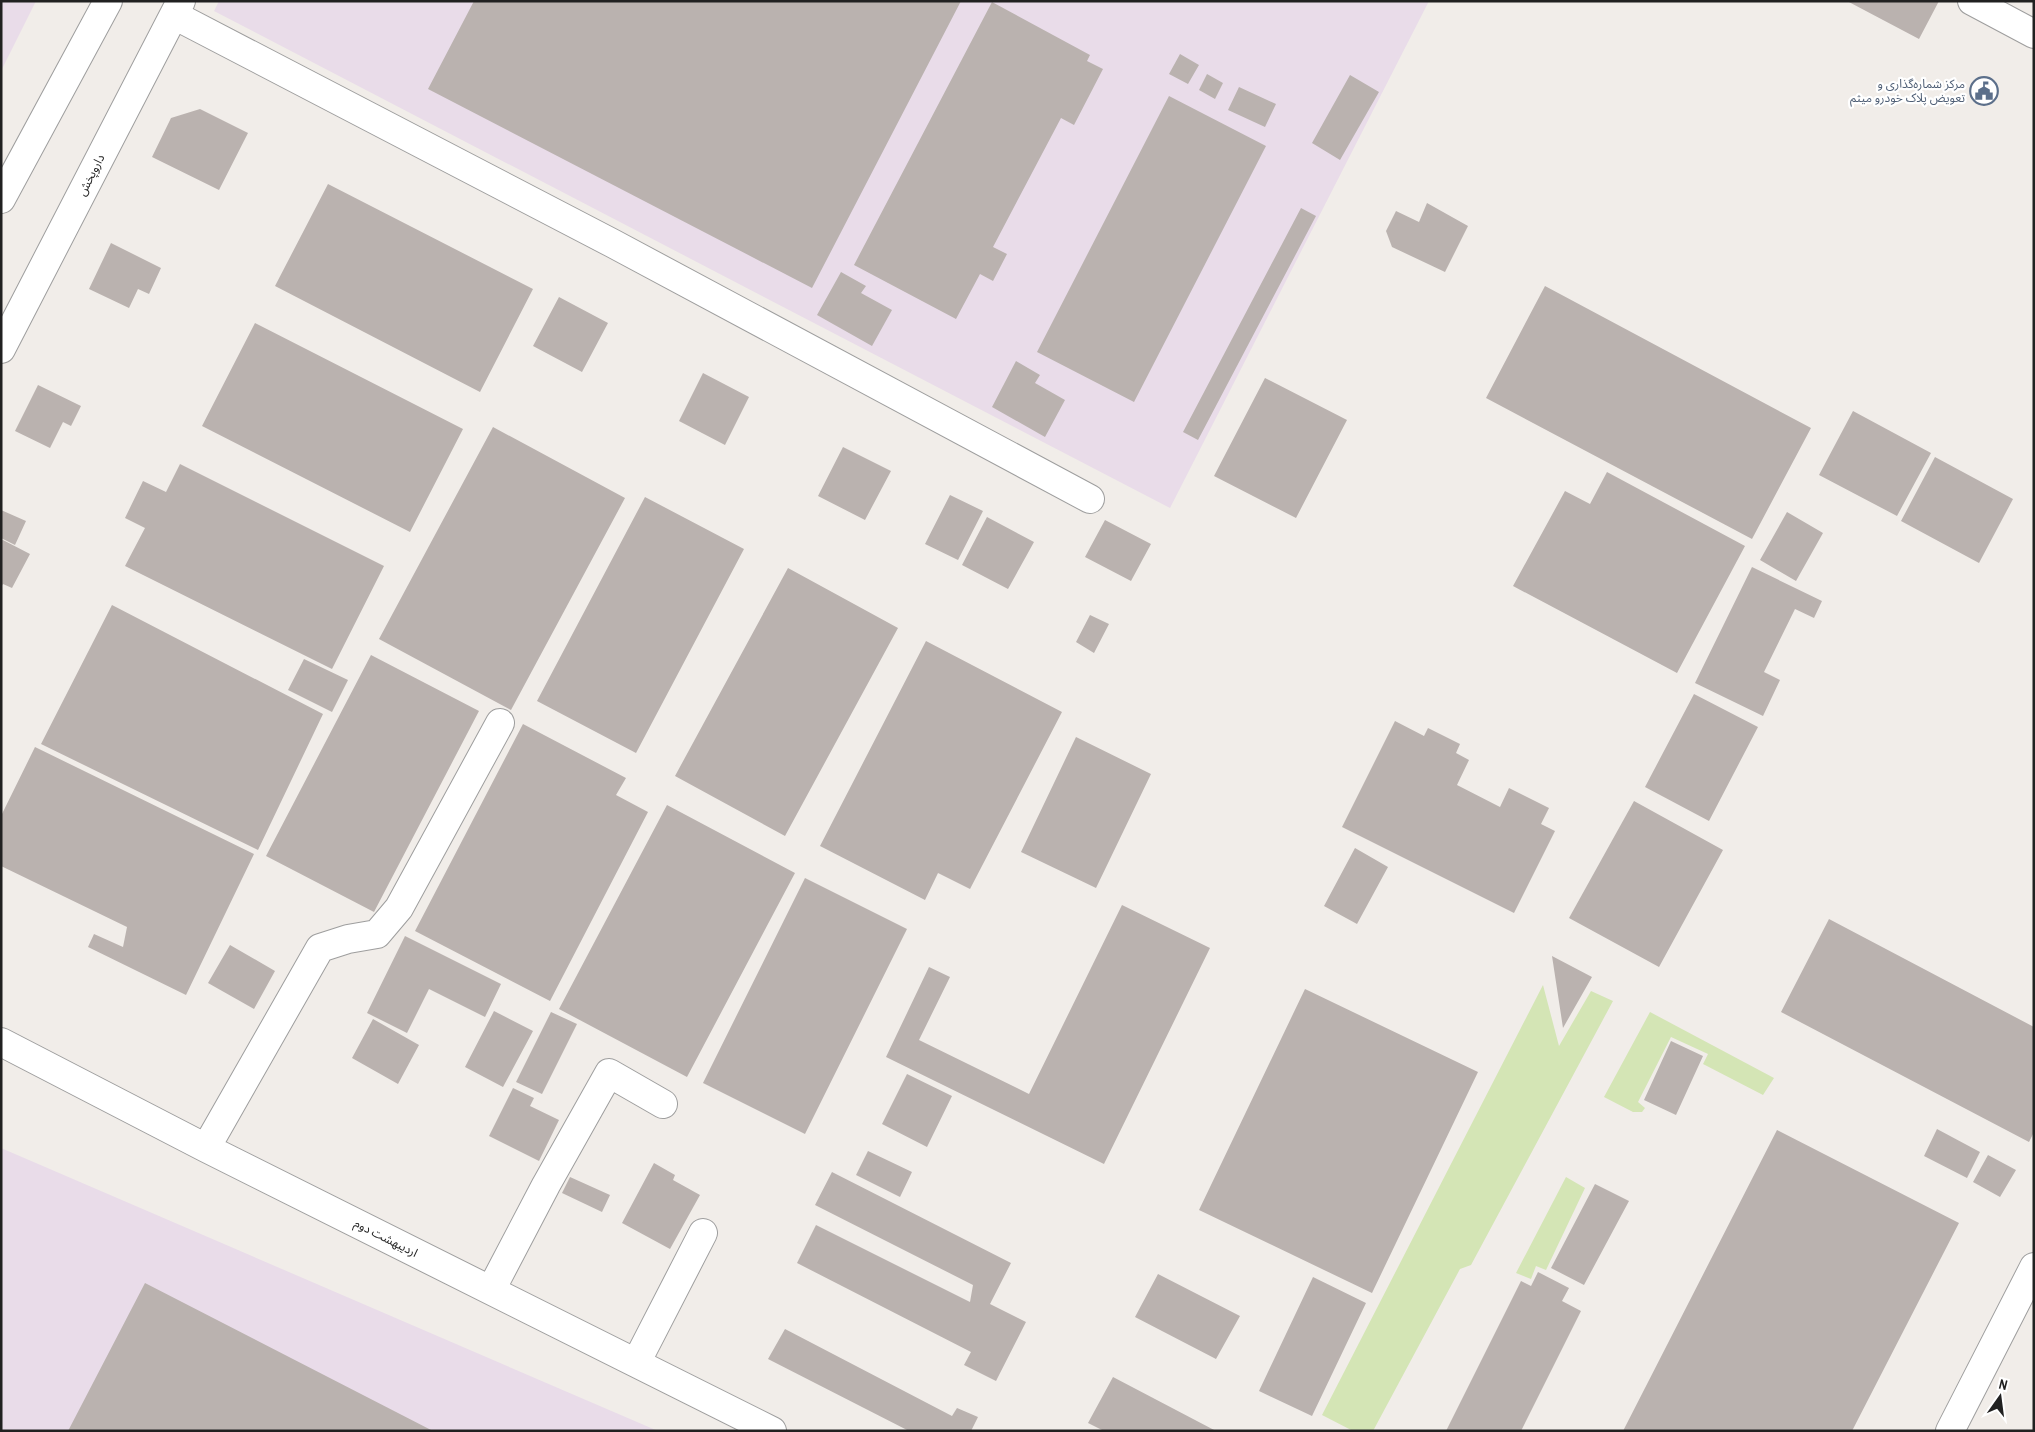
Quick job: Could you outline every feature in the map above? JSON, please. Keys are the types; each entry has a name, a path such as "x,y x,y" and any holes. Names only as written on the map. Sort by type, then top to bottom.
{"street":[{"path":"1,199 108,1"},
{"path":"1972,1 2030,24"},
{"path":"177,8 1090,499"},
{"name":"داروپخش","path":"1,349 177,8"},
{"path":"206,1148 320,948 348,939 377,934 399,908 500,722"},
{"name":"اردیبهشت دوم","path":"1,1042 206,1148 772,1431"},
{"path":"491,1290 546,1185 609,1073 663,1104"},
{"path":"636,1363 703,1233"},
{"path":"1950,1431 2034,1266"}],"shaded area":[{"path":"1,1 36,1 1,71"},
{"path":"219,1 1429,1 1170,508 214,11"},
{"path":"1,1148 658,1431 1,1431"}],"green space":[{"path":"1543,985 1559,1046 1591,991 1613,1001 1471,1265 1460,1269 1373,1431 1353,1431 1322,1415"},
{"path":"1650,1012 1774,1078 1763,1095 1703,1064 1708,1054 1671,1037 1638,1102 1645,1108 1642,1112 1633,1112 1604,1097"},
{"path":"1566,1177 1585,1188 1546,1270 1536,1266 1531,1279 1516,1273"}],"building":[{"path":"474,1 961,1 812,288 428,89"},
{"path":"1847,1 1939,1 1919,39"},
{"path":"992,2 1090,55 1087,61 1103,69 1074,125 1061,118 993,247 1007,254 993,281 980,274 956,319 854,265"},
{"path":"1180,54 1199,65 1188,84 1169,74"},
{"path":"1207,74 1223,83 1215,99 1199,90"},
{"path":"1350,75 1379,92 1340,160 1312,143"},
{"path":"1239,87 1276,104 1265,127 1228,110"},
{"path":"1169,96 1266,146 1134,402 1037,352"},
{"path":"200,109 248,133 219,190 152,157 171,118"},
{"path":"328,184 533,289 480,392 275,286"},
{"path":"1427,203 1468,226 1445,272 1392,247 1386,231 1396,211 1419,222"},
{"path":"1301,208 1316,216 1198,440 1183,432"},
{"path":"111,243 161,268 149,294 138,289 129,308 89,289"},
{"path":"841,272 866,286 861,293 892,310 872,346 817,315"},
{"path":"1545,286 1811,428 1752,539 1486,398"},
{"path":"559,297 608,323 582,372 533,346"},
{"path":"255,323 463,429 410,532 202,426"},
{"path":"1016,361 1040,375 1035,383 1065,400 1045,437 992,407"},
{"path":"703,373 749,397 725,445 679,421"},
{"path":"1265,378 1347,420 1296,518 1214,476"},
{"path":"38,385 81,406 71,426 63,422 50,448 15,431"},
{"path":"1853,411 1931,453 1897,516 1819,475"},
{"path":"493,427 625,498 511,710 379,639"},
{"path":"843,447 891,471 865,520 818,496"},
{"path":"1935,457 2013,499 1979,563 1901,521"},
{"path":"180,464 384,566 332,669 125,566 145,528 125,518 143,481 166,492"},
{"path":"1607,472 1745,546 1677,673 1513,586 1565,491 1590,504"},
{"path":"950,495 983,511 958,560 925,544"},
{"path":"645,497 744,549 636,753 537,701"},
{"path":"1,510 26,521 15,545 1,538"},
{"path":"1787,512 1823,533 1796,581 1760,560"},
{"path":"987,517 1034,542 1008,589 962,565"},
{"path":"1105,520 1151,544 1131,581 1085,557"},
{"path":"1,539 30,554 12,588 3,584 1,587"},
{"path":"1752,567 1822,601 1814,618 1795,609 1764,672 1780,680 1763,716 1695,683"},
{"path":"788,568 898,628 785,836 675,776"},
{"path":"112,605 323,714 258,850 41,744"},
{"path":"1090,615 1109,624 1094,653 1076,642"},
{"path":"926,641 1062,712 970,889 938,873 925,900 820,846"},
{"path":"371,655 479,711 374,912 266,856"},
{"path":"304,659 348,680 332,712 288,690"},
{"path":"1694,694 1758,727 1709,821 1645,787"},
{"path":"1395,721 1424,736 1428,728 1460,744 1456,753 1469,760 1457,785 1500,807 1509,788 1549,808 1541,824 1555,831 1514,913 1342,827"},
{"path":"523,724 626,778 616,795 648,812 550,1001 415,931"},
{"path":"1076,737 1151,774 1096,888 1021,852"},
{"path":"35,747 254,854 186,995 88,947 94,934 123,947 127,927 1,866 1,816"},
{"path":"1634,801 1723,850 1659,967 1569,918"},
{"path":"667,805 795,873 687,1077 559,1009"},
{"path":"1355,848 1388,867 1357,924 1324,906"},
{"path":"805,878 907,929 805,1134 703,1083"},
{"path":"1122,905 1210,948 1104,1164 886,1057 929,967 950,977 919,1040 1029,1094"},
{"path":"1829,919 2034,1027 2034,1132 2029,1142 1781,1012"},
{"path":"405,936 501,984 485,1017 429,989 407,1033 367,1013"},
{"path":"230,945 275,971 254,1009 208,983"},
{"path":"1552,956 1592,977 1563,1028"},
{"path":"1305,989 1478,1072 1372,1293 1199,1210"},
{"path":"494,1011 533,1031 503,1087 465,1067"},
{"path":"551,1012 577,1024 542,1094 516,1082"},
{"path":"373,1019 419,1045 398,1084 352,1058"},
{"path":"1671,1041 1703,1056 1676,1115 1644,1100"},
{"path":"907,1074 952,1096 927,1147 882,1124"},
{"path":"513,1088 534,1098 530,1106 559,1120 539,1161 489,1136"},
{"path":"1937,1129 1980,1152 1967,1178 1924,1156"},
{"path":"1777,1130 1959,1223 1852,1431 1623,1431"},
{"path":"868,1151 912,1172 900,1197 856,1175"},
{"path":"1988,1155 2016,1170 2000,1197 1973,1182"},
{"path":"654,1163 675,1175 673,1180 700,1195 670,1249 622,1223"},
{"path":"832,1172 1011,1263 990,1304 1026,1322 996,1381 964,1365 971,1352 797,1263 816,1225 970,1302 973,1285 815,1205"},
{"path":"570,1177 610,1195 602,1212 562,1193"},
{"path":"1595,1184 1629,1201 1584,1285 1551,1268"},
{"path":"1538,1272 1569,1288 1562,1301 1581,1311 1521,1431 1446,1431 1521,1281 1531,1286"},
{"path":"1158,1274 1240,1316 1216,1359 1135,1317"},
{"path":"1313,1277 1366,1303 1312,1416 1259,1391"},
{"path":"145,1283 433,1431 68,1431"},
{"path":"785,1329 952,1416 957,1408 978,1417 971,1431 909,1431 768,1359"},
{"path":"1113,1377 1216,1431 1104,1431 1088,1423"}],"place":[{"name":"مرکز شماره‌گذاری و تعویض پلاک خودرو میثم","path":"1984,91"}]}
